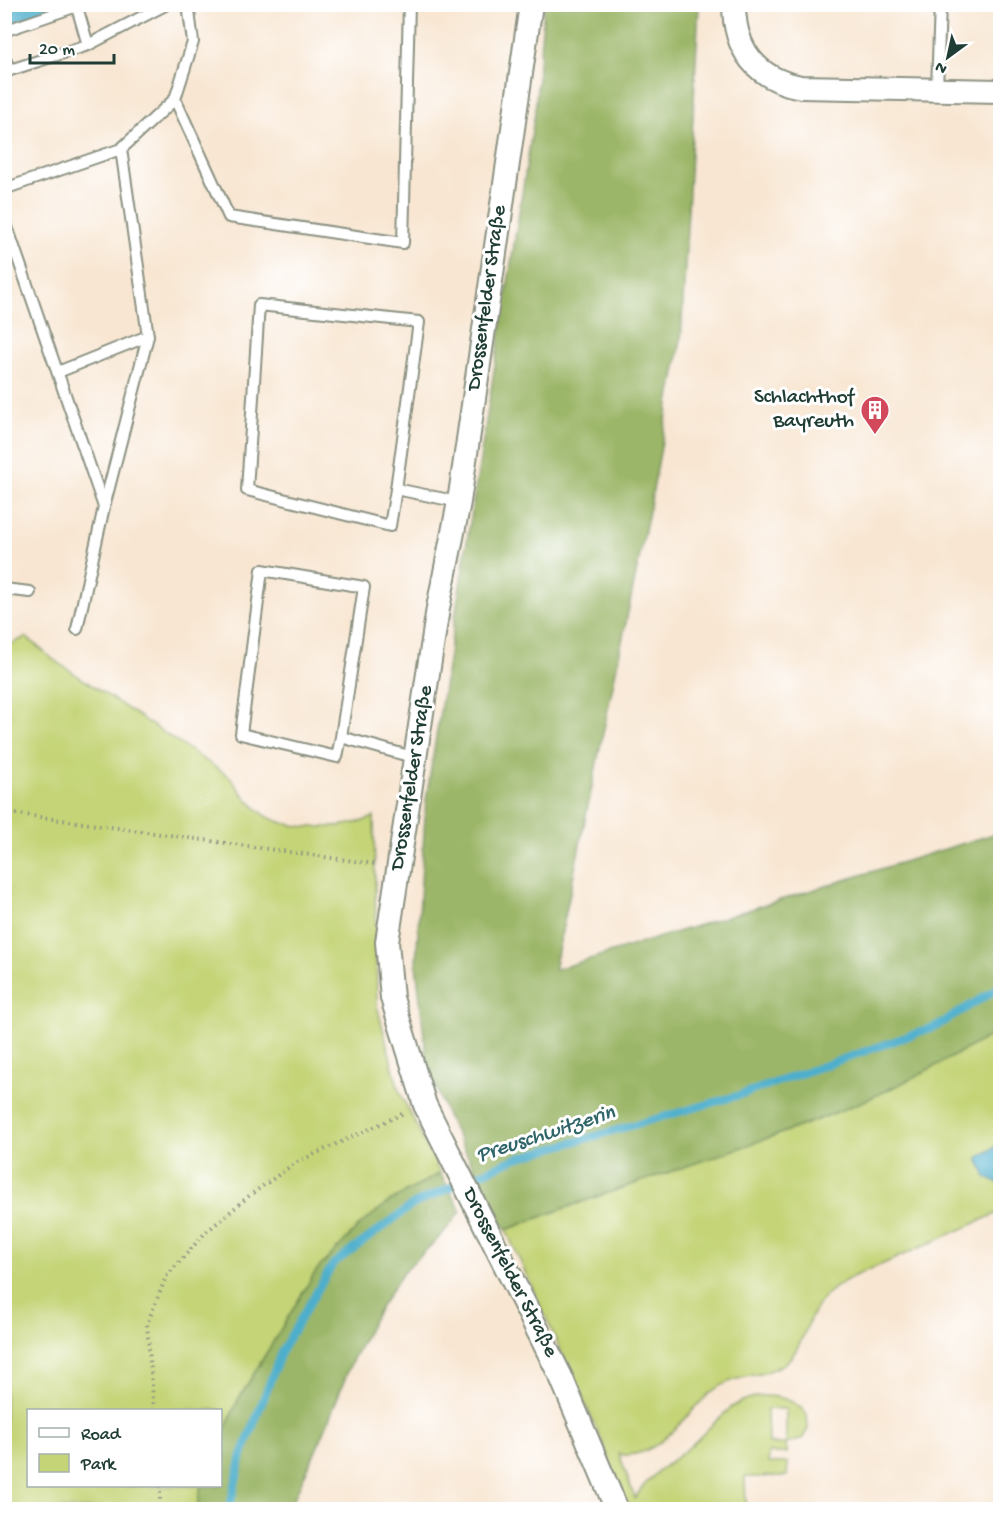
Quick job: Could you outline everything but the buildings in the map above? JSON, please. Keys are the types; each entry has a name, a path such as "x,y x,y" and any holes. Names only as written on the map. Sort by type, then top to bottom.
{"street":[{"name":"Drossenfelder Straße","path":"531,4 459,502 438,609 387,942 392,998 428,1113 561,1377 617,1509"},
{"path":"734,4 734,25 742,47 760,72 782,83 801,87 1000,91"}],"lane":[{"path":"4,57 7,71 88,45 167,4"},
{"path":"4,189 121,149 175,99 194,42 188,4"},
{"path":"175,99 229,217 403,243 409,4"},
{"path":"937,89 940,4"},
{"path":"4,31 80,6 88,45"},
{"path":"77,629 104,507 148,336 121,149"},
{"path":"4,218 104,507"},
{"path":"259,305 419,322 396,489 390,526 247,489 259,305"},
{"path":"58,372 148,336"},
{"path":"396,489 459,502"},
{"path":"262,570 364,587 341,737 337,757 241,734 262,570"},
{"path":"4,589 30,592"},
{"path":"341,737 417,758"}],"path":[{"path":"4,812 399,867"},
{"path":"154,1409 147,1324 166,1278 205,1233 249,1196 296,1163 386,1120 428,1113"},
{"path":"160,1487 160,1509"}],"green space":[{"path":"544,5 699,5 681,340 650,506 554,970 1000,832 1000,1030 920,1074 858,1104 506,1230 447,1116 427,1063 416,964 426,800 535,112"},
{"path":"26,637 54,660 230,777 251,803 270,818 300,826 326,827 352,824 374,817 377,1006 399,1091 440,1173 390,1201 360,1225 316,1271 238,1400 222,1436 222,1409 27,1409 27,1487 201,1487 197,1509 5,1509 4,647"},
{"path":"1000,1030 1000,1144 978,1158 1000,1182 1000,1212 858,1274 834,1288 814,1311 797,1348 785,1363 767,1372 728,1382 710,1393 669,1435 657,1444 633,1455 619,1454 635,1498 652,1477 737,1404 761,1396 789,1401 801,1408 807,1415 808,1429 802,1439 786,1444 787,1453 768,1453 768,1463 788,1463 787,1476 745,1477 746,1509 629,1509 601,1439 506,1230 837,1112 899,1084","holes":["767,1409 786,1409 786,1444 768,1444"]},
{"path":"440,1173 461,1211 441,1236 404,1271 377,1313 351,1363 323,1435 289,1509 197,1509 201,1487 222,1487 222,1436 238,1400 316,1271 360,1225 390,1201"}],"water":[{"path":"5,4 66,5 5,25"},
{"path":"1000,1144 999,1183 986,1177 978,1158"}],"waterway":[{"name":"Preuschwitzerin","path":"229,1510 242,1455 282,1350 333,1264 414,1204 514,1159 740,1095 937,1026 1000,987"}],"place":[{"name":"Schlachthof Bayreuth","path":"875,436"}]}
